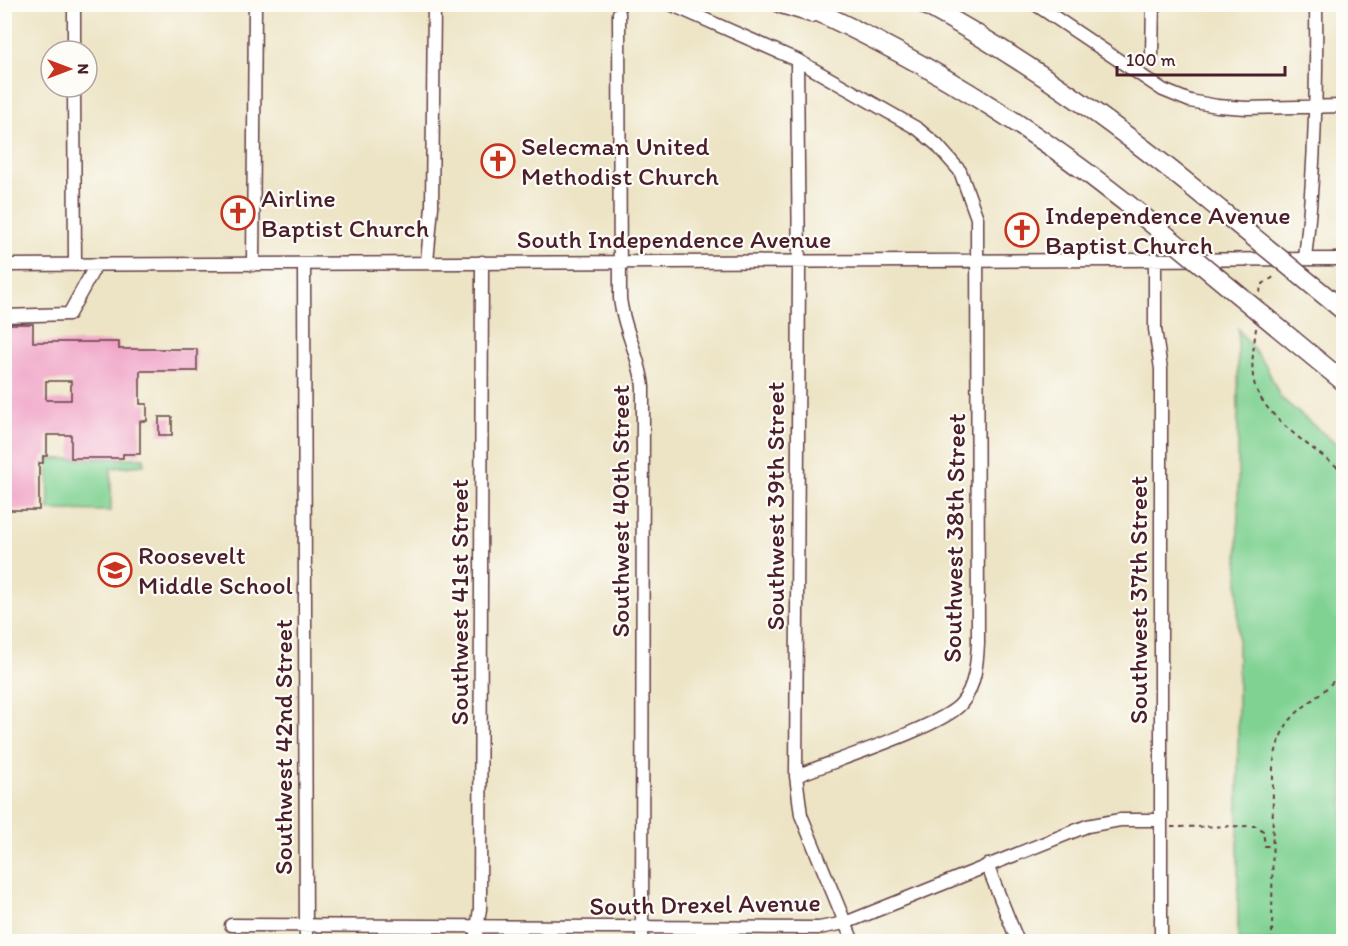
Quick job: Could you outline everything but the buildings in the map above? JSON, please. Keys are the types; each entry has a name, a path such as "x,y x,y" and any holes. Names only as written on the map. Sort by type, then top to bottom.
{"highway":[{"path":"781,4 840,22"},
{"path":"801,4 951,81 1020,123 1104,184 1344,382"},
{"path":"924,4 994,44 1098,112 1344,312"}],"street":[{"path":"74,4 74,39"},
{"path":"253,265 255,4"},
{"path":"427,262 432,207 434,4"},
{"name":"Southwest 38th Street","path":"670,4 797,60 918,129 952,160 973,200 978,218 978,643 972,684 960,705 936,721 796,776"},
{"path":"1035,4 1163,90 1190,100 1217,106 1246,108 1344,106"},
{"path":"1152,54 1153,4"},
{"path":"1305,258 1313,194 1317,106 1316,4"},
{"name":"Southwest 40th Street","path":"619,13 622,316 639,362 643,387 642,942"},
{"name":"Southwest 39th Street","path":"797,60 799,261 796,776 801,815 853,942"},
{"path":"74,99 75,265"},
{"name":"South Independence Avenue","path":"4,265 1344,259"},
{"name":"Southwest 37th Street","path":"1155,260 1155,329 1161,369 1161,942"},
{"name":"Southwest 41st Street","path":"475,942 480,897 482,262"},
{"path":"4,316 69,314 96,265"},
{"name":"Southwest 42nd Street","path":"304,265 306,942"},
{"name":"South Drexel Avenue","path":"231,925 810,929 845,923 1088,826 1120,820 1161,824"},
{"path":"987,866 1018,942"}],"path":[{"path":"1259,296 1261,285 1278,274"},
{"path":"1257,319 1252,365 1257,392 1272,413 1344,472"},
{"path":"1272,942 1273,767 1280,735 1293,715 1333,684 1344,667"},
{"path":"1161,824 1257,826 1263,831 1265,846 1272,846"}],"green space":[{"path":"1238,329 1266,366 1280,397 1343,450 1343,941 1238,941"},
{"path":"144,458 144,465 111,468 111,511 49,510 48,459"}],"place":[{"name":"Selecman United Methodist Church","path":"498,161"},
{"name":"Airline Baptist Church","path":"238,213"},
{"name":"Independence Avenue Baptist Church","path":"1022,230"},
{"name":"Roosevelt Middle School","path":"115,570"}]}
